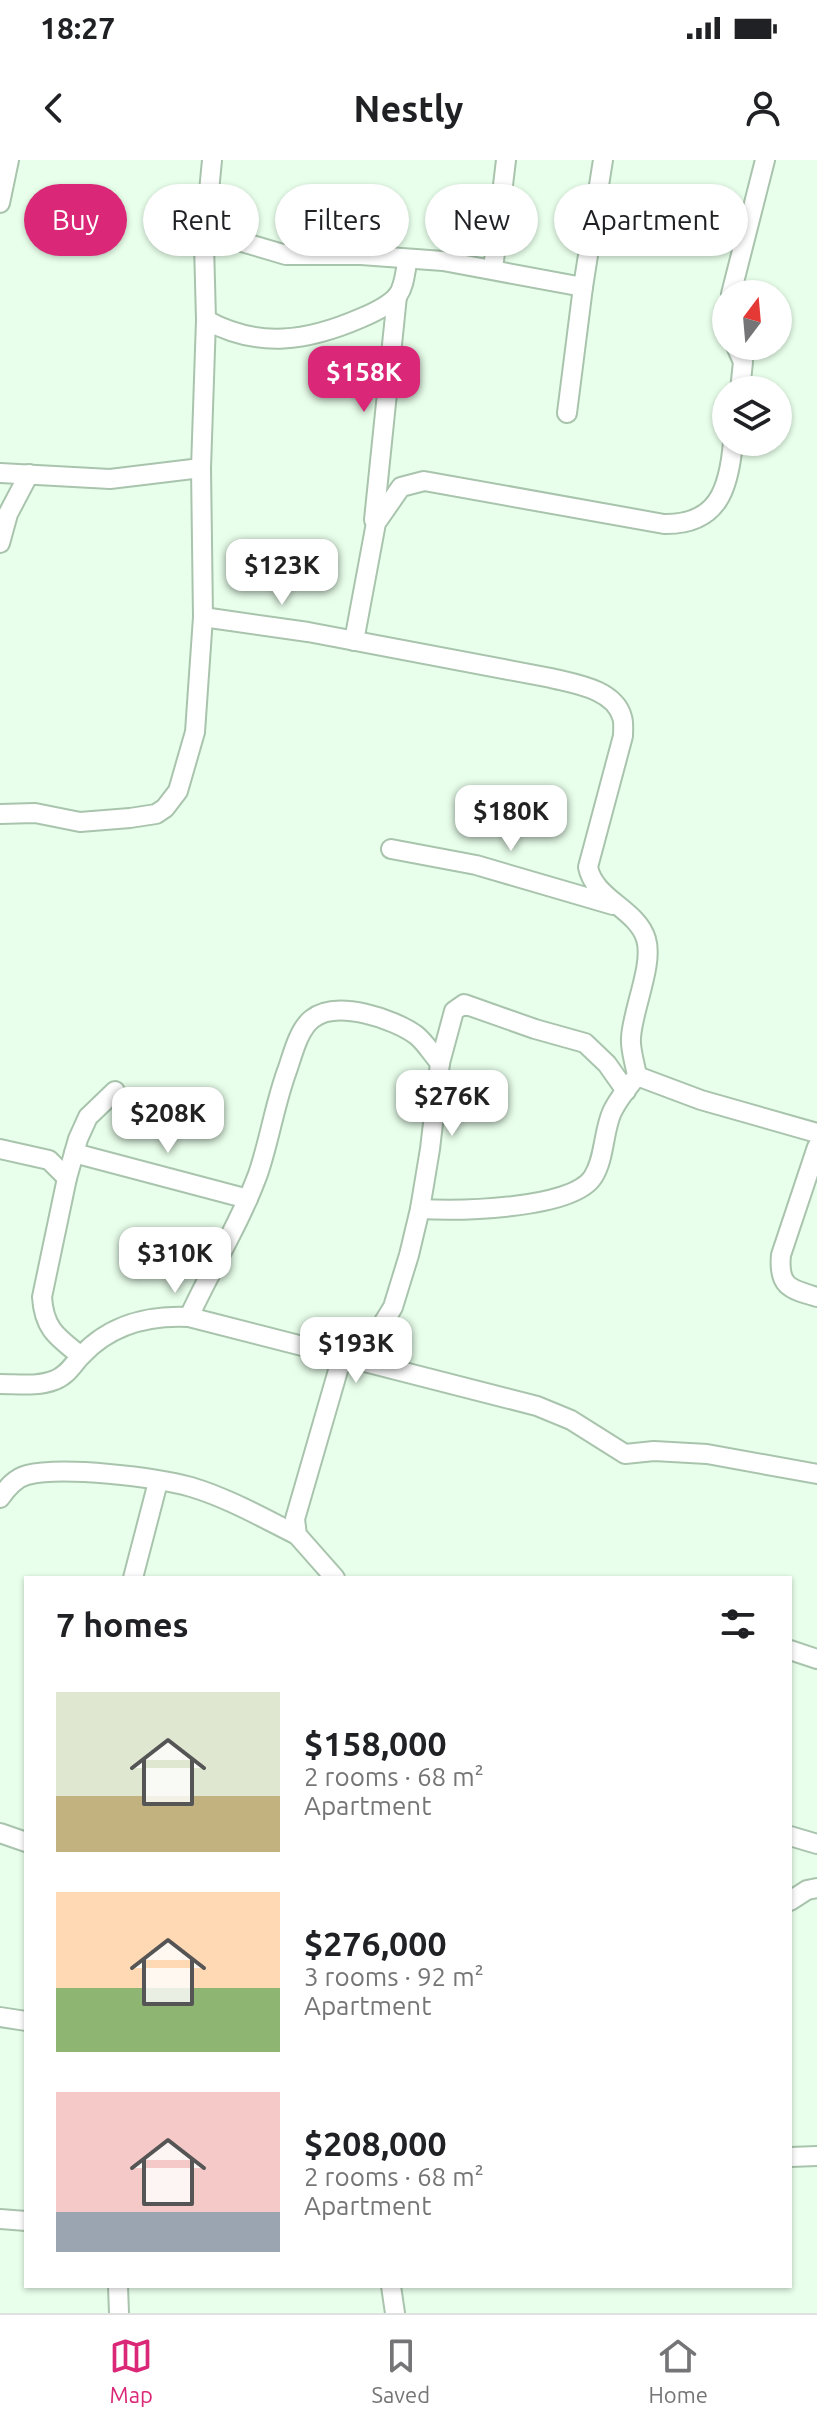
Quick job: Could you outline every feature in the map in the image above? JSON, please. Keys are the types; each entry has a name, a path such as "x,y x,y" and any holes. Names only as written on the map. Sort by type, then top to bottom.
{"street":[{"path":"0,203 9,160"},
{"path":"210,184 212,160"},
{"path":"493,269 506,160"},
{"path":"567,413 603,160"},
{"path":"735,280 765,160"},
{"path":"259,247 286,255 408,259 493,269 583,287"},
{"path":"0,814 35,813 80,822 130,818 156,814 178,791 195,732 203,617 201,468 206,320 204,256"},
{"path":"354,641 373,536 397,296 408,259"},
{"path":"206,320 244,334 299,340 333,331 360,319 397,296"},
{"path":"373,536 383,510 401,487 424,481 542,504 664,524 684,524 714,508 732,456"},
{"path":"0,473 110,479 201,468"},
{"path":"0,543 8,514 29,474"},
{"path":"203,617 354,641 563,681 588,687 615,704 622,716 623,736 588,867 590,877 644,933 648,949 631,1036 631,1083 612,1113 597,1170 584,1187 559,1196 483,1210 420,1209"},
{"path":"391,849 476,865 619,907"},
{"path":"297,1535 295,1519 337,1375 347,1357 382,1325 393,1307 409,1255 430,1149 440,1063 454,1011 464,1004 585,1043 631,1083 817,1133"},
{"path":"189,1317 248,1199 283,1081 300,1038 312,1019 322,1014 351,1011 400,1025 419,1037 440,1063"},
{"path":"81,1356 53,1332 43,1316 42,1297 74,1153 88,1117 115,1091"},
{"path":"817,1147 781,1255 780,1270 781,1280 791,1288 817,1297"},
{"path":"0,1149 49,1160 67,1178"},
{"path":"74,1153 248,1199"},
{"path":"0,1384 52,1381 68,1372 100,1339 133,1323 152,1318 189,1317 537,1406 571,1420 625,1454 654,1451 707,1454 817,1474"},
{"path":"0,1498 17,1479 62,1471 191,1487 297,1535 333,1576"},
{"path":"134,1576 158,1482"},
{"path":"792,1651 817,1659"},
{"path":"0,1833 24,1841"},
{"path":"792,1837 817,1844"},
{"path":"792,1900 807,1890 817,1888"},
{"path":"0,2017 24,2021"},
{"path":"792,2157 817,2156"},
{"path":"0,2219 24,2221"},
{"path":"118,2288 119,2313"},
{"path":"391,2288 395,2313"}]}
